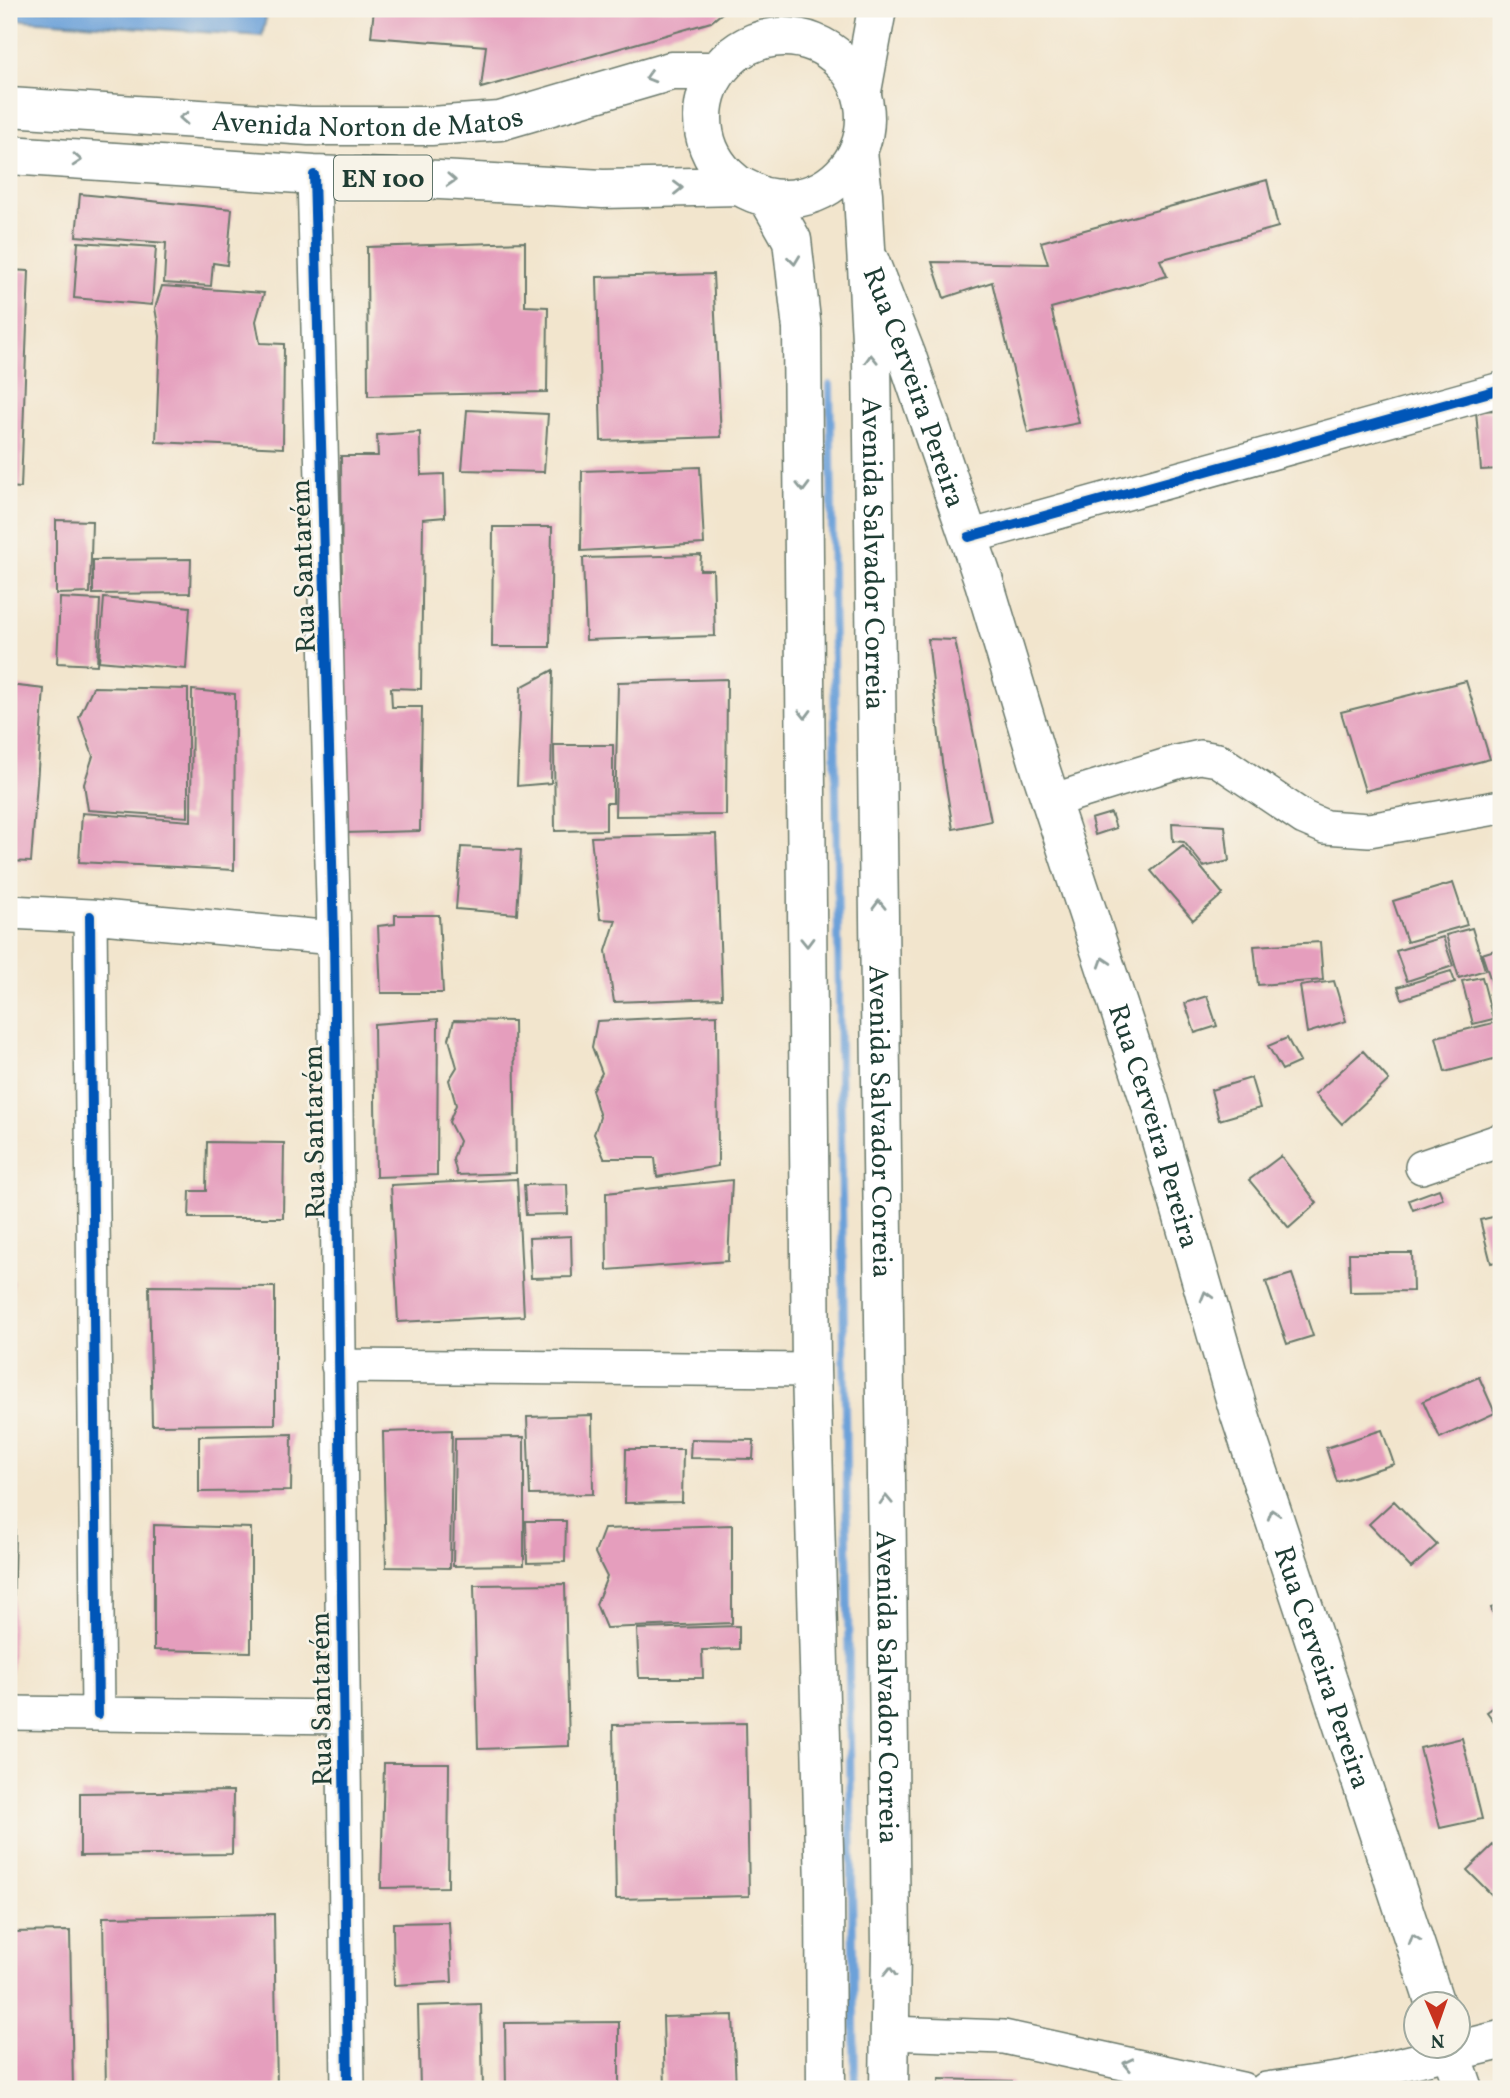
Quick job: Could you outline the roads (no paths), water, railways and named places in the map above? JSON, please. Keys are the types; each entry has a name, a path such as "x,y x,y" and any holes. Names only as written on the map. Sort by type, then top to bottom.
{"main road":[{"path":"770,9 709,86 704,101 704,134 717,163 754,192 792,240 802,329 811,1370 825,1886 826,2089"},
{"name":"EN 100","path":"754,192 799,198 828,186 840,177 858,152 866,122 862,91 877,9"},
{"name":"EN 100","path":"726,63 761,40 792,37 807,40 835,54 855,77 862,91"},
{"name":"Avenida Norton de Matos","path":"9,107 309,126 431,126 500,121 671,71 726,63"},
{"name":"Avenida Salvador Correia","path":"858,152 863,194 872,357 890,1864 889,2089"},
{"name":"Avenida Norton de Matos","path":"9,155 314,175 603,189 754,192"},
{"name":"Rua Cerveira Pereira","path":"865,251 907,357 969,537 1051,801 1150,1102 1238,1409 1431,1990"},
{"path":"1472,2045 1501,2040"},
{"path":"1454,2060 1464,2089"}],"street":[{"name":"Rua Santarém","path":"314,175 334,938 348,2089"},
{"path":"969,537 1501,389"},
{"path":"1051,801 1200,757 1219,760 1304,818 1325,827 1369,830 1501,807"},
{"path":"9,912 90,916 334,938"},
{"path":"90,916 98,1714"},
{"path":"1422,1167 1501,1140"},
{"path":"338,1366 811,1370"},
{"path":"9,1713 343,1717"},
{"path":"889,2033 1004,2037 1242,2089"},
{"path":"1266,2089 1344,2078 1410,2060"}],"water":[{"path":"9,9 268,9 262,36 9,19"}],"waterway":[{"path":"830,385 855,2089"}]}
